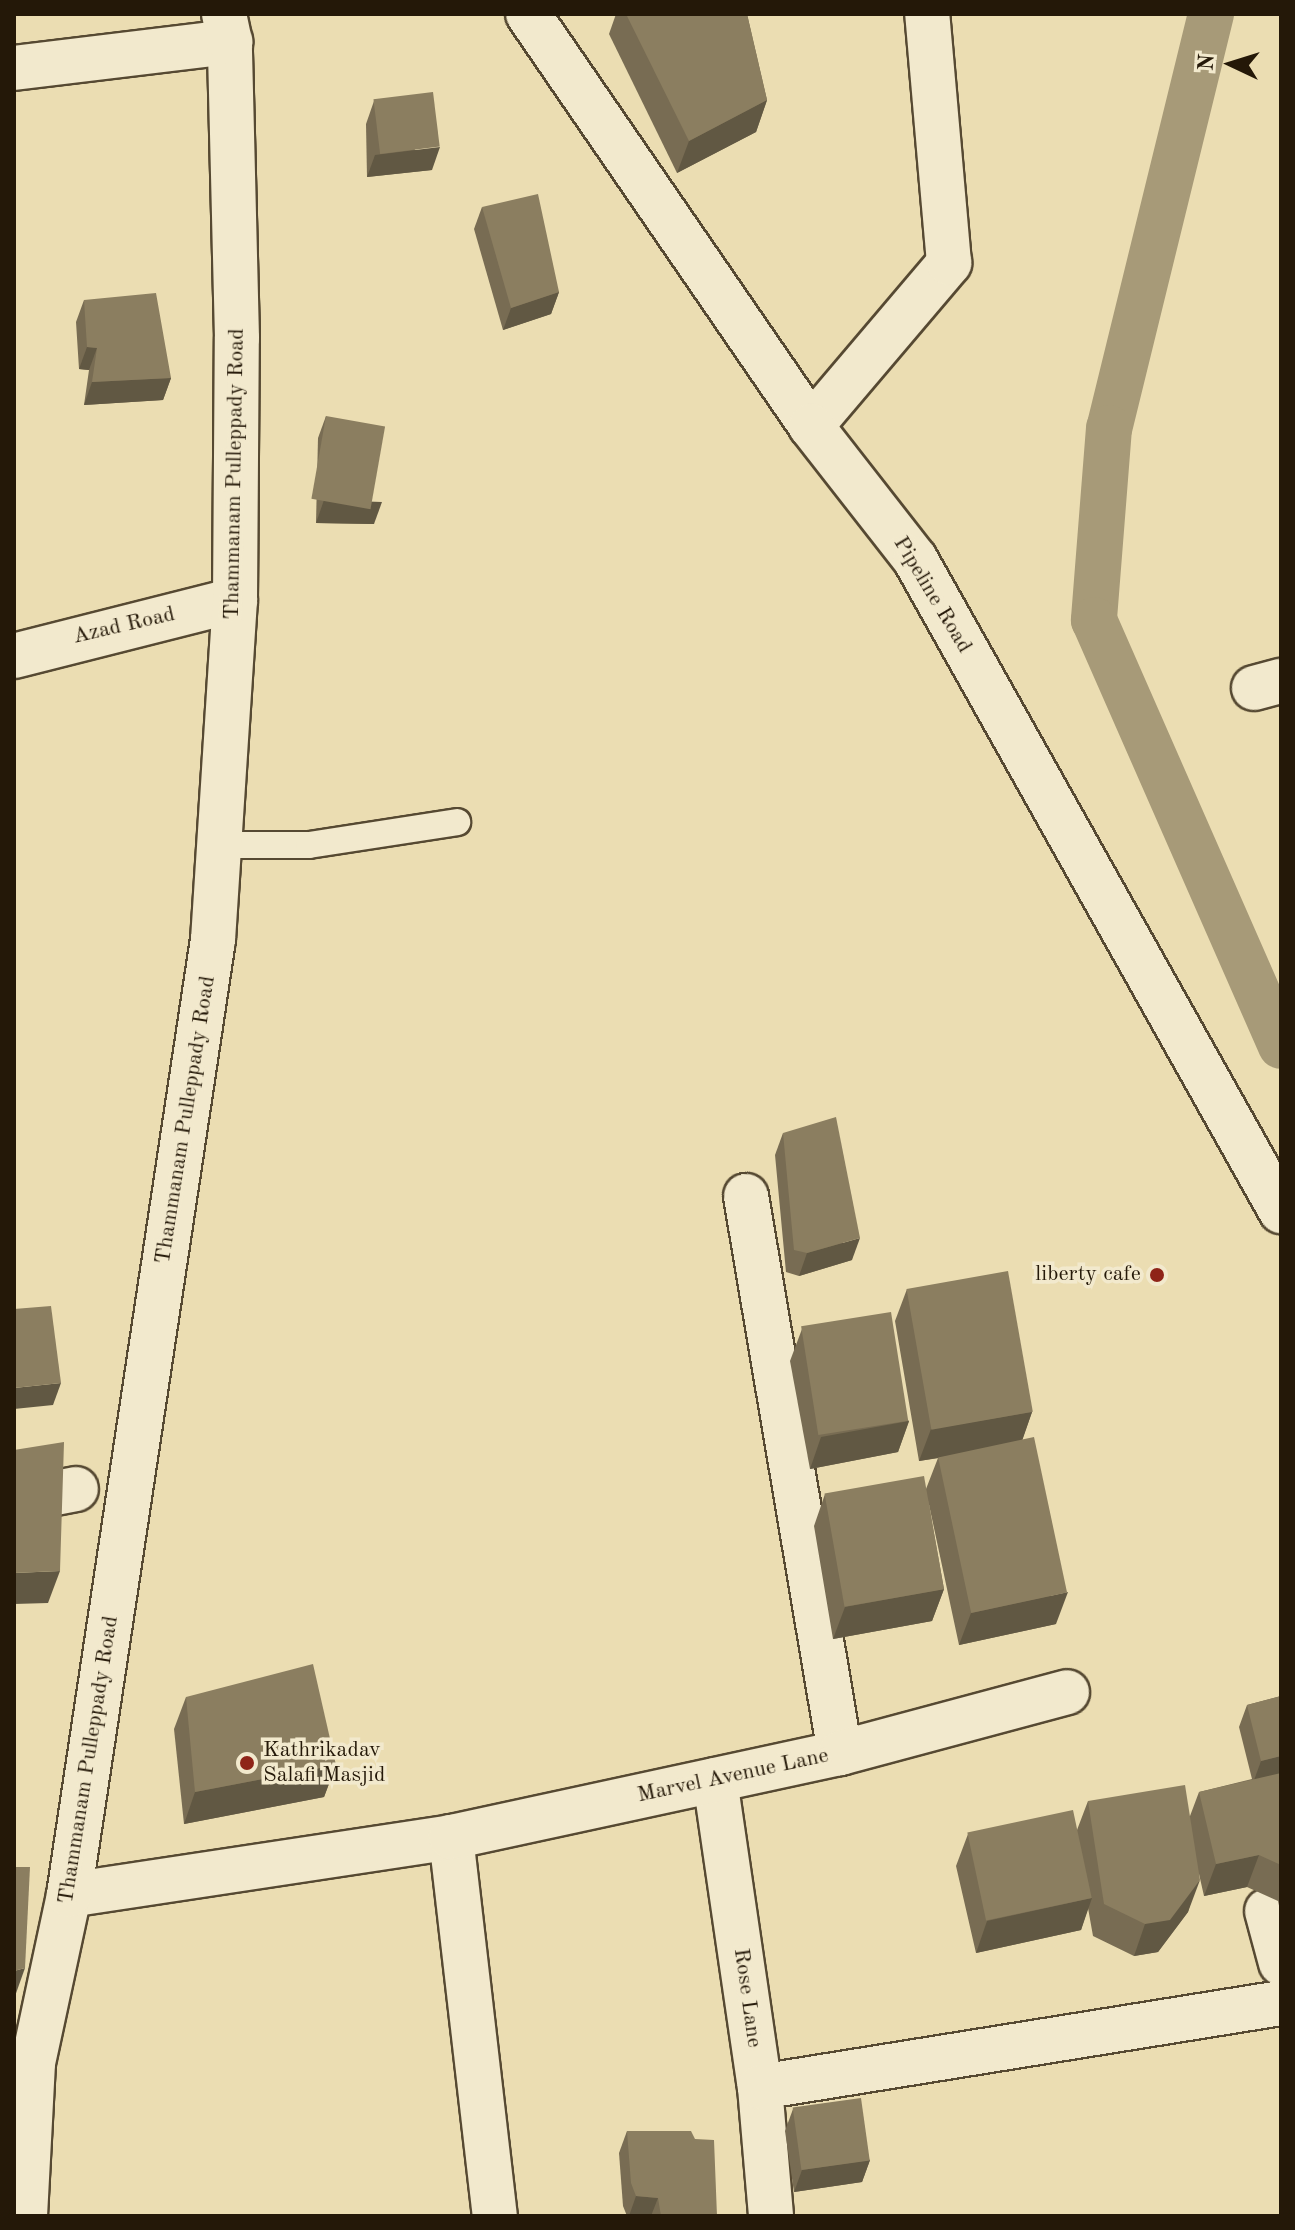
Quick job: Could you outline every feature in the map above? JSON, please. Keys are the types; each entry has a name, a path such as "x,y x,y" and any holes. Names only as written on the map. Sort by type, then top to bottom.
{"street":[{"name":"Pipeline Road","path":"528,14 811,426 915,559 1281,1211"},
{"path":"811,426 949,263 927,14"},
{"path":"14,68 227,28"},
{"name":"Thammanam Pulleppady Road","path":"25,2216 23,2065 69,1895 213,940 235,600 237,338 227,28"},
{"name":"Azad Road","path":"15,653 235,600"},
{"name":"Marvel Avenue Lane","path":"69,1895 451,1837 840,1753 746,1196"},
{"path":"14,1501 76,1489"},
{"path":"840,1753 1067,1692"},
{"name":"Rose Lane","path":"715,1780 760,2087 771,2216"},
{"path":"451,1837 495,2216"},
{"path":"1267,1911 1281,1963"},
{"path":"760,2087 1281,2003"}],"lane":[{"path":"219,845 309,845 457,822"}],"building":[{"path":"626,14 747,14 767,100 689,141"},
{"path":"433,92 440,147 380,154 373,99"},
{"path":"538,194 559,292 511,308 482,207"},
{"path":"156,293 171,378 92,382 97,348 87,347 84,300"},
{"path":"326,416 385,426 371,509 311,499"},
{"path":"836,1117 860,1238 807,1253 794,1250 783,1133"},
{"path":"1008,1271 1033,1412 931,1430 907,1289"},
{"path":"51,1306 61,1383 14,1388 14,1309"},
{"path":"891,1312 908,1421 818,1435 801,1326"},
{"path":"1034,1437 1067,1593 971,1613 938,1457"},
{"path":"64,1442 60,1571 14,1573 14,1450"},
{"path":"924,1476 944,1589 845,1607 825,1494"},
{"name":"Kathrikadav Salafi Masjid","path":"313,1664 336,1765 195,1792 186,1697"},
{"path":"1281,1696 1281,1756 1261,1761 1247,1705"},
{"path":"1281,1773 1281,1865 1259,1855 1216,1864 1199,1792"},
{"path":"1185,1785 1200,1880 1170,1920 1145,1924 1104,1904 1088,1801"},
{"path":"1073,1810 1092,1898 986,1920 967,1832"},
{"path":"14,1867 30,1867 25,1968 14,1971"},
{"path":"861,2098 870,2160 801,2170 793,2108"},
{"path":"627,2131 691,2131 695,2139 714,2140 717,2216 661,2216 658,2198 636,2196 631,2183"}],"waterway":[{"path":"1211,14 1109,428 1094,620 1281,1046"}],"place":[{"name":"liberty cafe","path":"1157,1275"},
{"name":"Kathrikadav Salafi Masjid","path":"247,1763"}]}
